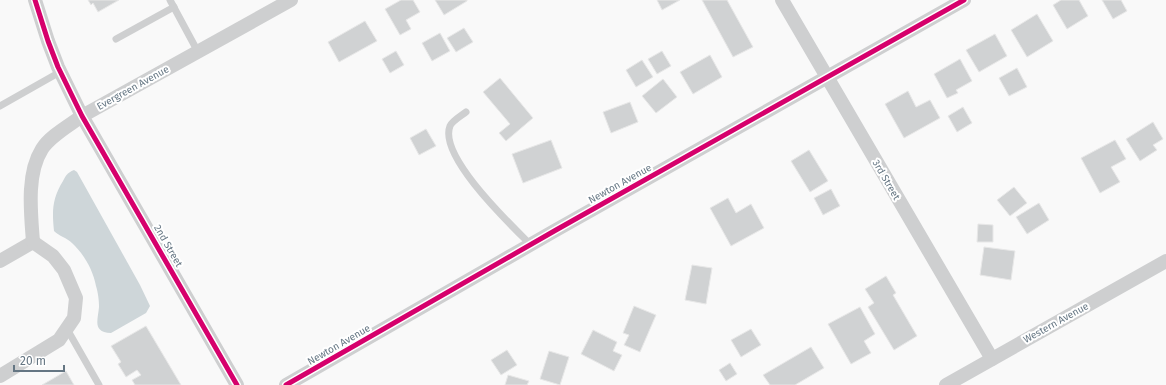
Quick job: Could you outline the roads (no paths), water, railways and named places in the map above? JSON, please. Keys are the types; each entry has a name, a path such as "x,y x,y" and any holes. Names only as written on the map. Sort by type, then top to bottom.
{"street":[{"name":"2nd Street","path":"35,0 60,72 82,116 237,385"},
{"name":"Evergreen Avenue","path":"33,242 30,199 34,168 42,148 55,136 82,116 291,0"},
{"name":"3rd Street","path":"782,0 992,359"},
{"name":"Newton Avenue","path":"286,385 964,0"},
{"path":"0,261 33,242 53,256 64,270 76,298 74,318 59,340 0,376"},
{"name":"Western Avenue","path":"946,385 1166,261"}],"lane":[{"path":"170,0 198,52"},
{"path":"116,39 174,7"},
{"path":"0,106 60,72"},
{"path":"466,112 450,125 448,132 450,145 476,188 531,245"},
{"path":"67,329 99,385"}]}
